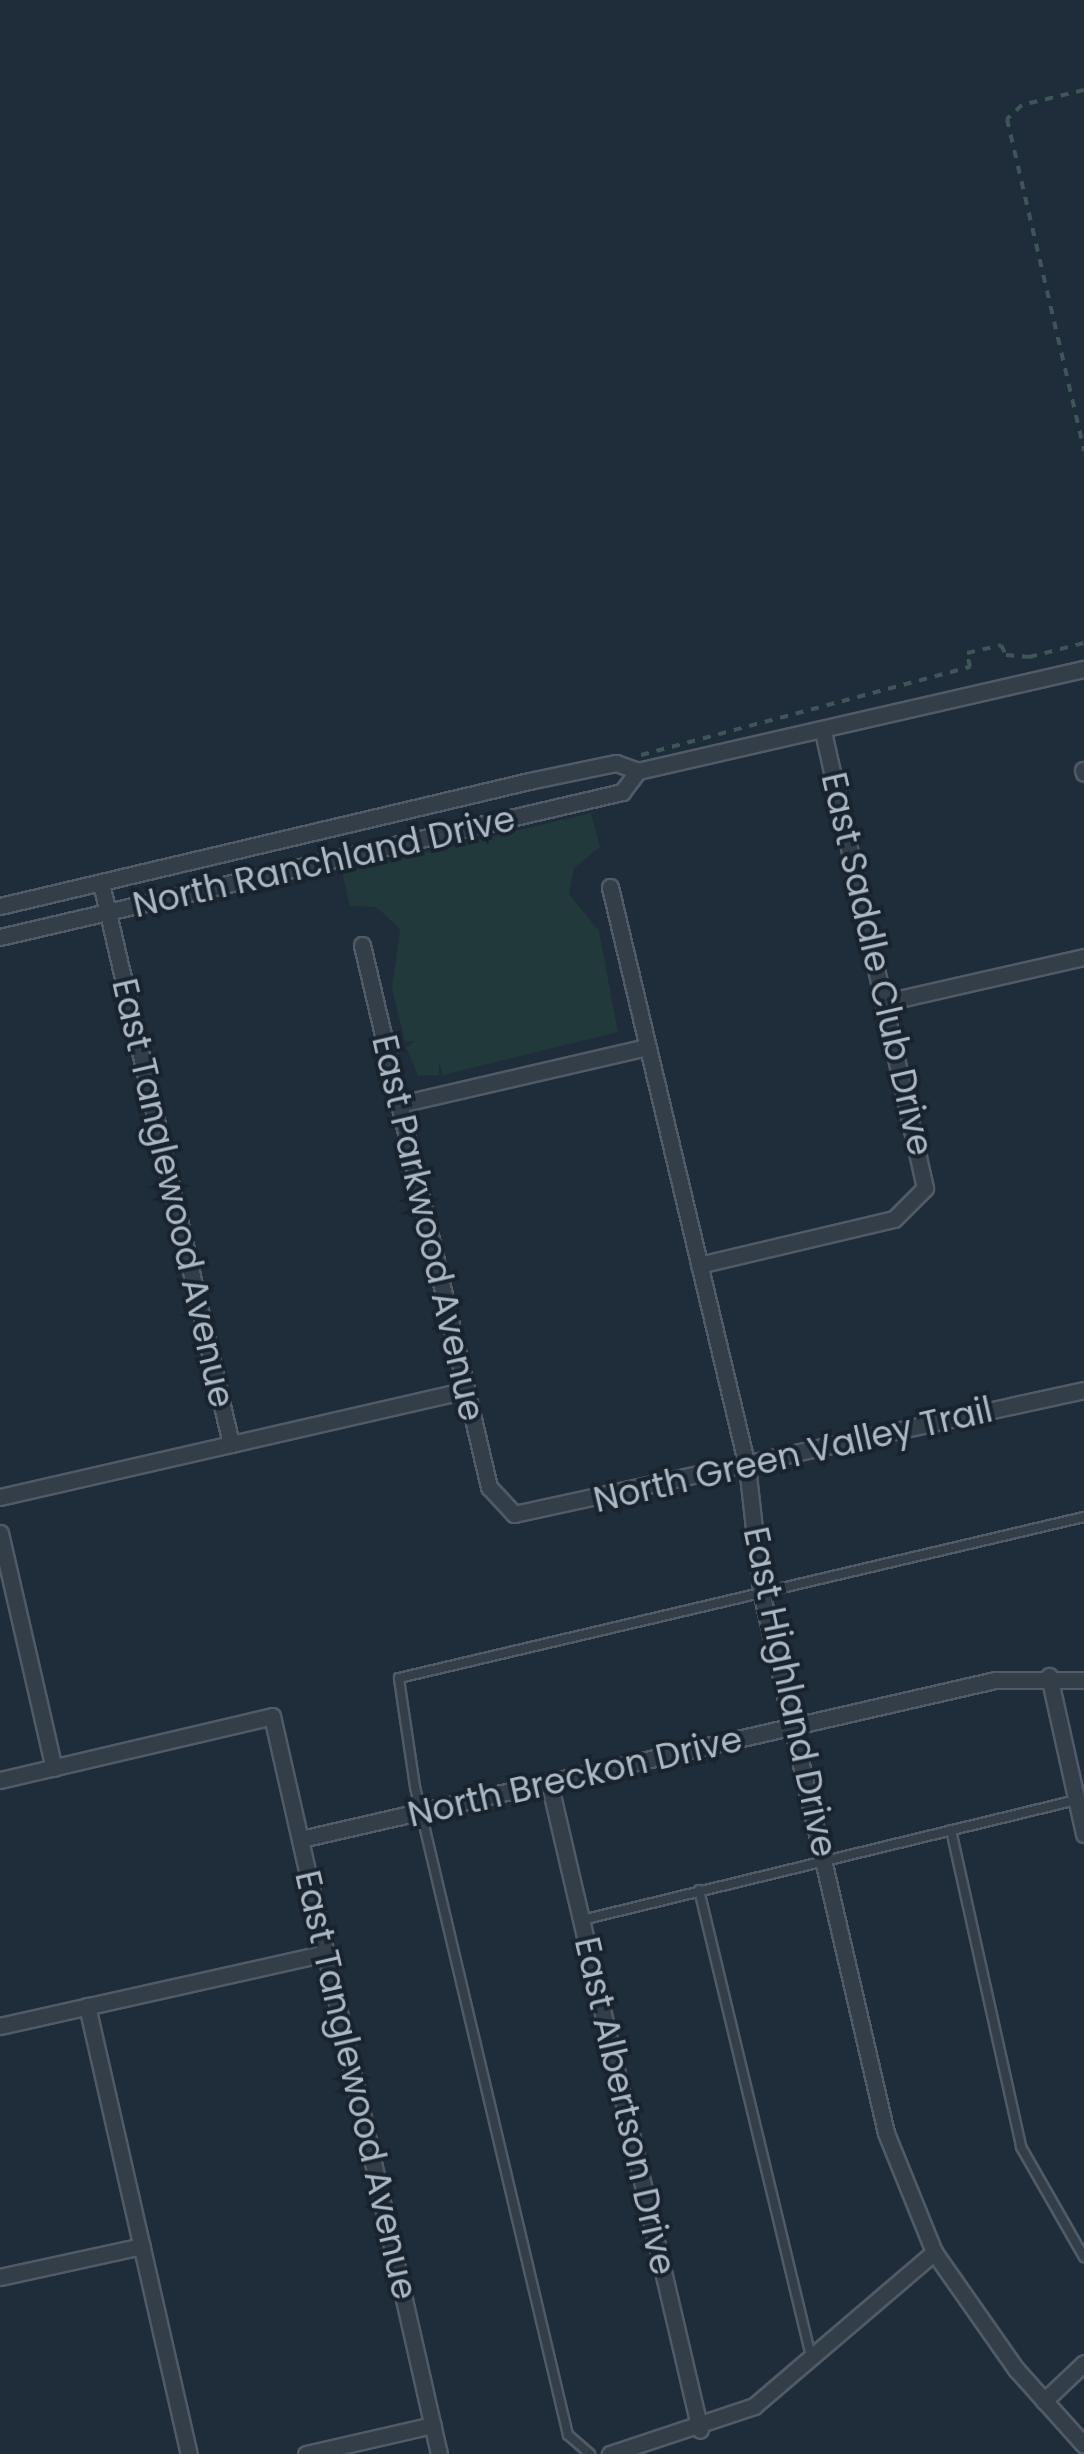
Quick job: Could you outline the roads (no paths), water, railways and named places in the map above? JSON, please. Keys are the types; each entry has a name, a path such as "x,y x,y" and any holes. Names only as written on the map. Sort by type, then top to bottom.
{"street":[{"name":"North Ranchland Drive","path":"0,906 564,774 616,763 638,771 1084,668"},
{"name":"East Saddle Club Drive","path":"700,1266 894,1219 921,1197 925,1174 823,730"},
{"name":"North Ranchland Drive","path":"0,937 622,792 638,771"},
{"name":"East Tanglewood Avenue","path":"101,883 231,1444"},
{"name":"East Highland Drive","path":"610,888 747,1466 761,1591 886,2133 934,2252 1044,2400 1084,2444"},
{"name":"East Parkwood Avenue","path":"362,945 488,1488 503,1506"},
{"path":"886,1002 1084,957"},
{"path":"400,1104 648,1047"},
{"path":"0,1497 466,1390"},
{"name":"North Green Valley Trail","path":"503,1506 529,1514 1084,1390"},
{"path":"0,1534 54,1768 0,1780"},
{"path":"1049,1676 1084,1834"},
{"name":"North Breckon Drive","path":"301,1839 793,1728 1049,1676 1084,1680"},
{"name":"East Tanglewood Avenue","path":"54,1768 272,1716 439,2454"},
{"name":"East Albertson Drive","path":"548,1782 700,2430"},
{"path":"0,2026 326,1953"},
{"path":"87,2006 189,2454"},
{"path":"0,2276 142,2246"},
{"path":"610,2454 700,2430 754,2406 934,2252"},
{"path":"1044,2400 1084,2363"},
{"path":"306,2454 433,2425"}],"lane":[{"path":"590,2454 568,2435 426,1810 395,1693 405,1674 1084,1517"},
{"path":"582,1920 1076,1800"},
{"path":"951,1830 1022,2148 1084,2257"},
{"path":"699,1890 812,2360"}]}
